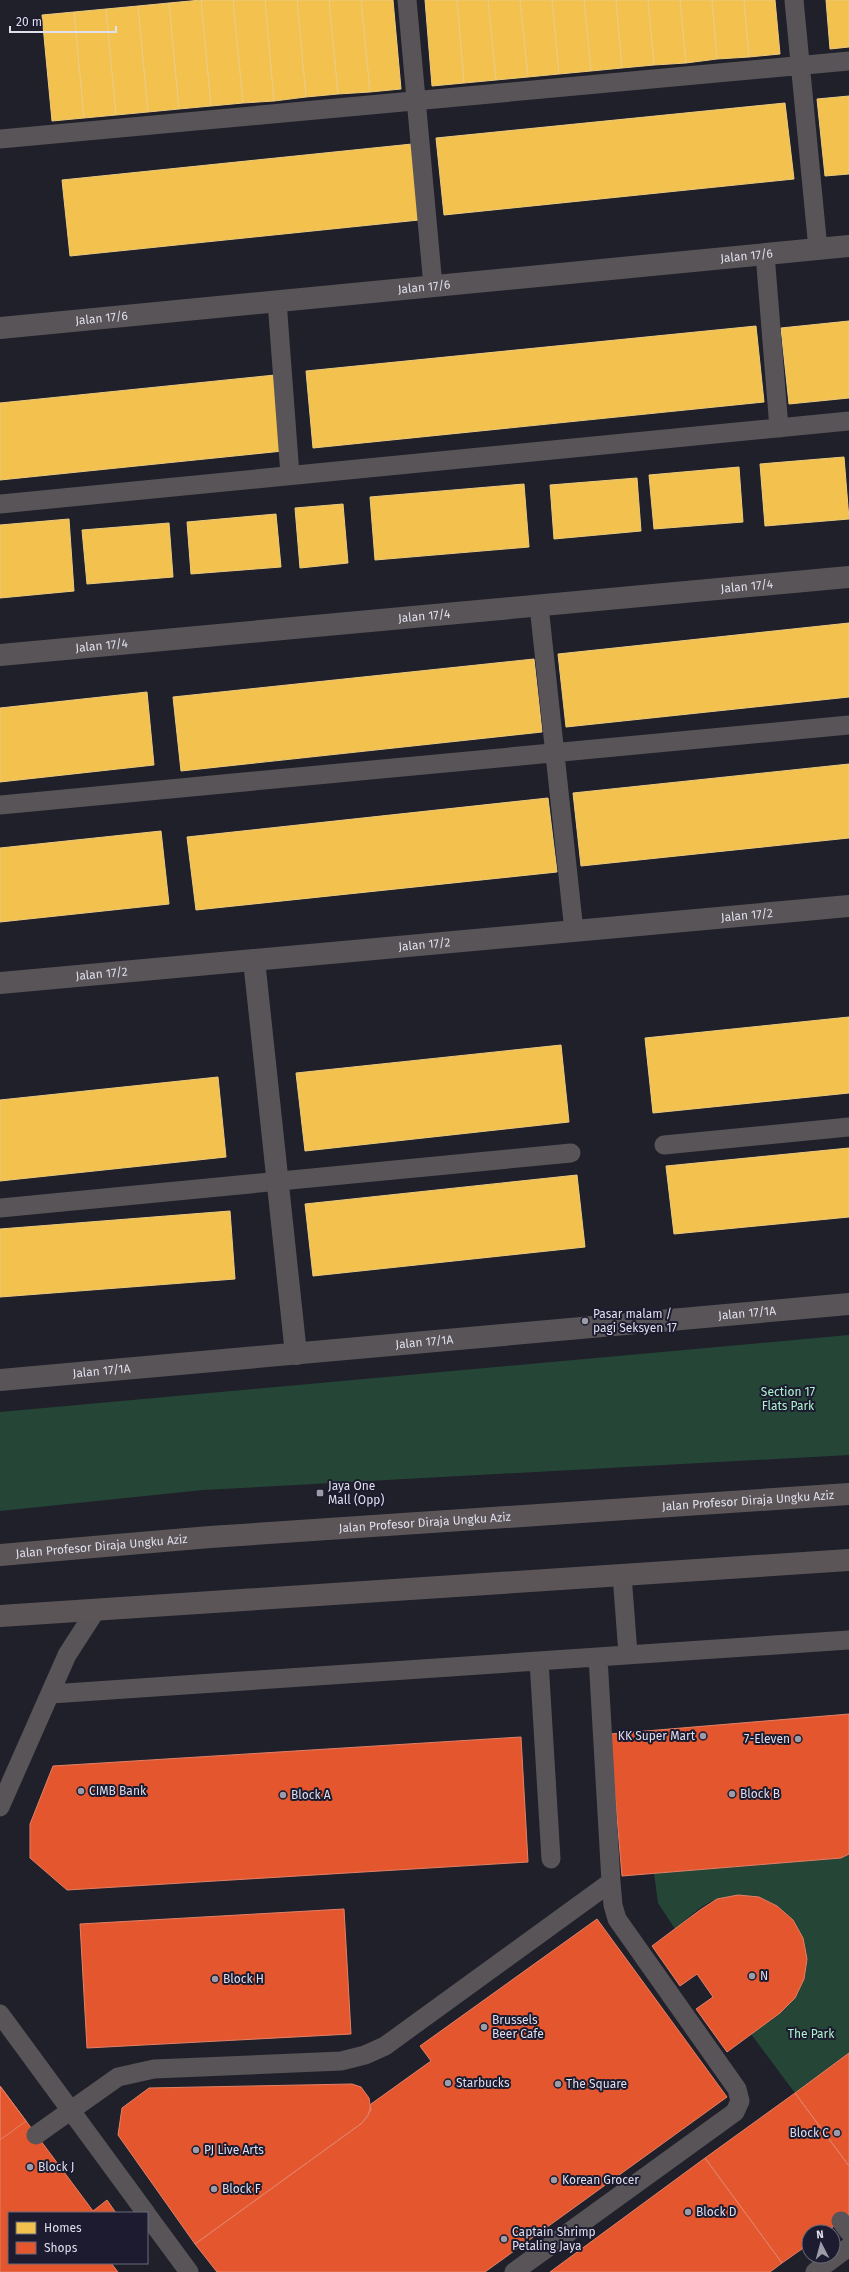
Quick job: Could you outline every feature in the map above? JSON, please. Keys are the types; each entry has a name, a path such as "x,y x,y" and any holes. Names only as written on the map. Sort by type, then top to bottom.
{"main road":[{"name":"Jalan Profesor Diraja Ungku Aziz","path":"0,1555 210,1537 849,1494"},
{"path":"0,1616 849,1560"}],"street":[{"name":"Jalan 17/6","path":"0,328 849,246"},
{"name":"Jalan 17/4","path":"0,655 849,577"},
{"name":"Jalan 17/2","path":"0,983 849,906"},
{"path":"254,960 296,1354"},
{"name":"Jalan 17/1A","path":"0,1380 849,1304"}],"lane":[{"path":"406,0 433,286"},
{"path":"794,0 818,249"},
{"path":"0,139 849,61"},
{"path":"765,254 779,428"},
{"path":"276,301 290,475"},
{"path":"0,504 849,421"},
{"path":"539,606 574,931"},
{"path":"0,805 849,725"},
{"path":"664,1145 849,1127"},
{"path":"0,1208 571,1154"},
{"path":"622,1575 628,1654"},
{"path":"0,1807 67,1655 96,1610"},
{"path":"51,1694 849,1640"},
{"path":"514,2272 735,2112 740,2101 737,2089 617,1919 613,1904 611,1882 598,1656"},
{"path":"539,1661 551,1858"},
{"path":"36,2134 118,2077 154,2069 341,2061 365,2055 393,2040 611,1882"},
{"path":"0,2014 145,2212"},
{"path":"148,2217 189,2272"},
{"path":"815,2272 849,2247"}],"green space":[{"name":"Section 17 Flats Park","path":"849,1335 849,1455 203,1490 0,1511 0,1412"},
{"name":"The Park","path":"849,1854 849,2053 795,2093 751,2034 775,2017 791,2003 802,1983 805,1968 805,1953 802,1939 795,1926 786,1914 774,1905 758,1897 752,1897 712,1901 695,1912 675,1929 658,1903 654,1873 841,1858"}],"building: Homes":[{"path":"201,0 233,0 243,103 211,106"},
{"path":"201,0 211,106 179,109 169,3"},
{"path":"233,0 265,0 274,101 243,103"},
{"path":"265,0 297,0 306,97 274,101"},
{"path":"297,0 329,0 338,94 306,97"},
{"path":"329,0 361,0 370,92 338,94"},
{"path":"361,0 393,0 401,89 370,92"},
{"path":"425,0 457,0 464,83 432,86"},
{"path":"457,0 488,0 496,80 464,83"},
{"path":"488,0 520,0 528,77 496,80"},
{"path":"520,0 552,0 559,74 528,77"},
{"path":"552,0 584,0 591,71 559,74"},
{"path":"584,0 616,0 622,68 591,71"},
{"path":"616,0 648,0 654,65 622,68"},
{"path":"648,0 680,0 686,63 654,65"},
{"path":"680,0 712,0 717,59 686,63"},
{"path":"712,0 744,0 749,57 717,59"},
{"path":"744,0 775,0 780,54 749,57"},
{"path":"826,0 849,0 849,47 830,49"},
{"path":"169,3 179,109 148,112 138,6"},
{"path":"138,6 148,112 116,115 106,9"},
{"path":"106,9 116,115 84,118 74,12"},
{"path":"74,12 84,118 52,121 42,15"},
{"path":"849,96 849,174 825,176 817,99"},
{"path":"785,103 794,179 444,215 436,138"},
{"path":"412,144 419,220 70,256 62,180"},
{"path":"849,321 849,398 789,404 781,328"},
{"path":"756,326 764,402 313,448 306,371"},
{"path":"275,375 283,451 0,480 0,403"},
{"path":"844,457 849,519 765,526 760,464"},
{"path":"739,467 743,522 654,529 649,475"},
{"path":"637,478 641,531 554,539 550,485"},
{"path":"524,484 529,547 375,560 370,497"},
{"path":"343,504 348,563 300,568 295,508"},
{"path":"276,514 281,567 191,574 187,522"},
{"path":"69,519 74,591 0,598 0,525"},
{"path":"169,523 173,577 87,584 82,530"},
{"path":"849,623 849,697 566,727 558,654"},
{"path":"534,659 542,732 181,771 173,697"},
{"path":"147,692 154,765 0,782 0,708"},
{"path":"849,764 849,838 581,866 573,793"},
{"path":"548,798 557,872 196,910 187,837"},
{"path":"161,831 169,904 0,922 0,848"},
{"path":"849,1017 849,1093 653,1113 645,1038"},
{"path":"561,1045 569,1122 305,1151 296,1073"},
{"path":"218,1077 226,1157 0,1181 0,1100"},
{"path":"849,1148 849,1217 674,1234 666,1166"},
{"path":"577,1175 585,1247 313,1276 305,1204"},
{"path":"230,1211 235,1279 0,1297 0,1229"},
{"path":"23,2202 30,2212 9,2212"},
{"path":"8,2213 8,2264 96,2264 85,2272 0,2272 0,2219"}],"building: Shops":[{"name":"Block B","path":"849,1714 849,1854 841,1858 622,1876 610,1734"},
{"name":"Block A","path":"521,1737 528,1862 67,1890 30,1858 30,1824 53,1766"},
{"name":"N","path":"738,1895 759,1897 777,1906 793,1920 803,1938 807,1959 804,1979 795,1998 780,2013 727,2052 696,2009 713,1997 697,1974 680,1986 652,1946 717,1899"},
{"name":"Block H","path":"344,1909 351,2034 87,2048 80,1924"},
{"name":"The Square","path":"597,1919 727,2097 485,2272 217,2272 195,2244 362,2123 368,2116 371,2104 431,2061 420,2046"},
{"name":"Block C","path":"849,2053 849,2166 795,2093"},
{"name":"Block F","path":"352,2084 361,2087 369,2098 371,2110 362,2123 195,2244 118,2135 122,2108 149,2088"},
{"path":"0,2086 26,2121 0,2140"},
{"name":"Block J","path":"0,2086 93,2211 107,2200 115,2212 8,2212 8,2264 112,2264 118,2272 0,2272"},
{"path":"795,2093 849,2166 849,2215 837,2224 801,2224 801,2250 782,2263 705,2158"},
{"name":"Block D","path":"705,2158 782,2263 770,2272 550,2272"}],"place":[{"name":"Pasar malam / pagi Seksyen 17","path":"585,1321"},
{"name":"Jaya One Mall (Opp)","path":"320,1493"},
{"name":"KK Super Mart","path":"703,1736"},
{"name":"7-Eleven","path":"798,1739"},
{"name":"CIMB Bank","path":"81,1791"},
{"name":"Block B","path":"732,1794"},
{"name":"Block A","path":"283,1795"},
{"name":"N","path":"752,1976"},
{"name":"Block H","path":"215,1979"},
{"name":"Brussels Beer Cafe","path":"484,2027"},
{"name":"Starbucks","path":"448,2083"},
{"name":"The Square","path":"558,2084"},
{"name":"Block C","path":"837,2133"},
{"name":"PJ Live Arts","path":"196,2150"},
{"name":"Block J","path":"30,2167"},
{"name":"Korean Grocer","path":"554,2180"},
{"name":"Block F","path":"214,2189"},
{"name":"Block D","path":"688,2212"},
{"name":"Captain Shrimp Petaling Jaya","path":"504,2239"}]}
